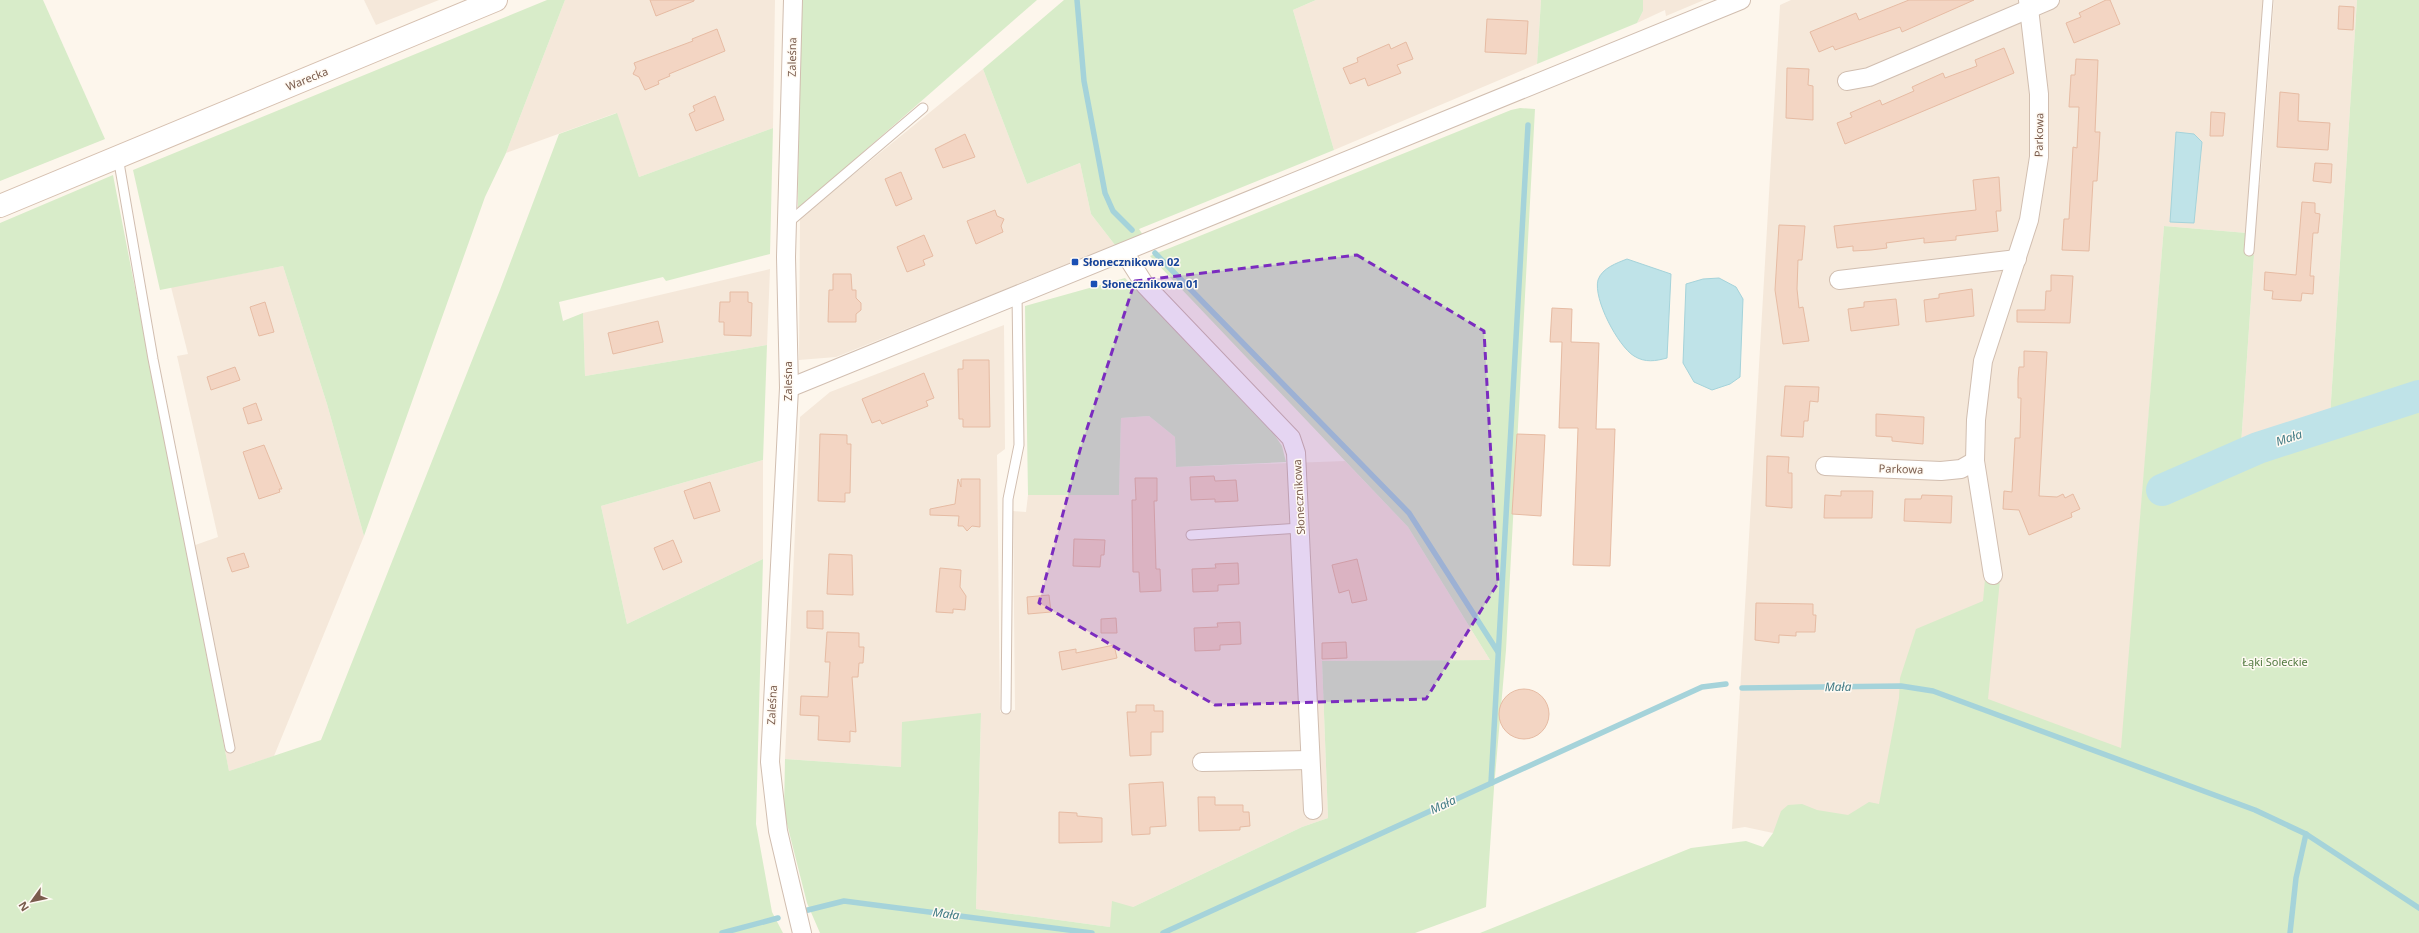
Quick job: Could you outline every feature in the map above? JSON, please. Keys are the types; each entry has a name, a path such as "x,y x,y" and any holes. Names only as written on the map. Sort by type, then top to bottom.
{"street":[{"name":"Warecka","path":"0,206 496,0"},
{"name":"Zaleśna","path":"793,0 786,257 789,388 770,762 778,831 802,933"},
{"path":"789,388 1741,0"},
{"path":"1847,81 1869,77 2029,5 2050,0"},
{"name":"Parkowa","path":"1993,575 1975,461 1976,420 1983,361 2029,220 2040,158 2039,94 2029,5"},
{"name":"Słonecznikowa","path":"1124,252 1145,285 1291,438 1298,462 1313,810"},
{"path":"1839,280 2017,260"},
{"name":"Parkowa","path":"1825,466 1941,471 1961,469 1975,461"},
{"path":"1202,762 1310,760"}],"lane":[{"path":"2249,251 2268,0"},
{"path":"788,222 923,108"},
{"path":"118,157 153,359 230,748"},
{"path":"1006,709 1008,499 1019,445 1017,294"},
{"path":"1191,535 1300,528"}],"highlighted area":[{"path":"1357,255 1484,331 1498,583 1426,699 1215,705 1039,603 1080,450 1135,281"}],"shaded area":[{"path":"364,0 439,0 376,25"},
{"path":"565,0 775,0 773,128 639,177 616,113 506,153"},
{"path":"1316,0 1541,0 1537,64 1334,150 1293,10"},
{"path":"1643,0 1704,0 1666,16 1665,10 1637,23 1643,11"},
{"path":"1791,0 2263,0 2250,185 2260,185 2274,0 2357,0 2330,417 2241,445 2254,255 2245,254 2247,233 2164,226 2120,771 1773,833 1745,827 1732,829 1780,5"},
{"path":"983,69 1027,184 1080,163 1091,214 1115,245 836,357 799,360 800,218"},
{"path":"283,266 327,404 364,536 274,756 229,771 184,549 218,537 177,356 188,354 171,287"},
{"path":"770,269 767,345 585,376 583,313"},
{"path":"1004,325 1005,449 997,455 1000,712 1015,710 1013,511 1026,512 1028,495 1119,495 1121,418 1149,416 1175,437 1176,467 1345,461 1408,527 1490,660 1322,661 1328,818 1302,827 1133,907 1110,927 976,909 981,713 901,767 785,759 800,417 830,392"},
{"path":"763,460 763,559 627,624 601,506"}],"green space":[{"path":"0,0 43,0 105,139 0,181"},
{"path":"547,0 565,0 506,153 485,197 364,536 327,404 283,266 160,290 133,170"},
{"path":"799,0 1037,0 798,209"},
{"path":"1064,0 1316,0 1293,10 1334,150 1139,229 1143,235 1115,245 1091,214 1080,163 1027,184 983,69"},
{"path":"1541,0 1643,0 1643,11 1637,23 1537,64"},
{"name":"Łąki Soleckie","path":"2357,0 2419,0 2419,933 1480,933 1691,848 1746,841 1763,847 1773,833 1781,811 1788,805 1802,804 1817,810 1848,815 1869,802 1879,804 1899,698 1900,678 1916,629 1983,601 1985,579 2001,570 1988,699 2121,748 2164,226 2247,233 2245,254 2254,255 2241,445 2330,417"},
{"path":"1520,108 1535,109 1506,650 1494,788 1486,907 1415,933 820,933 807,903 784,812 785,759 901,767 902,722 981,713 976,909 1110,927 1112,901 1133,907 1302,827 1328,818 1322,661 1490,660 1408,527 1150,256 1511,110"},
{"path":"617,113 639,177 773,128 770,254 666,281 663,277 559,302 563,321 583,313 585,376 767,345 763,460 601,506 627,624 763,559 756,824 772,912 783,933 0,933 0,223 113,175 229,771 321,740 500,290 559,134"},
{"path":"1125,278 1270,428 1282,446 1286,462 1176,467 1175,437 1149,416 1121,418 1119,495 1028,495 1025,306"}],"water":[{"path":"2176,132 2194,134 2202,142 2194,223 2170,222"},
{"path":"1627,259 1671,274 1667,358 1655,361 1642,360 1634,356 1621,343 1614,333 1603,310 1597,288 1598,280 1606,269"},
{"path":"1719,278 1736,287 1743,299 1740,377 1730,384 1712,390 1694,382 1683,363 1686,284 1703,279"}],"building":[{"path":"650,0 694,0 694,1 656,16"},
{"path":"1909,0 1974,0 1902,32 1900,27 1835,50 1833,46 1819,52 1810,32 1856,13 1859,20"},
{"path":"2106,0 2110,0 2120,24 2074,43 2066,23 2081,17 2079,13"},
{"path":"2339,6 2354,7 2353,30 2338,29"},
{"path":"1487,19 1528,21 1526,54 1485,52"},
{"path":"717,29 725,51 669,74 670,76 658,81 659,84 645,90 639,77 633,74 636,68 634,63 693,41 692,39"},
{"path":"1406,42 1413,59 1397,65 1401,73 1368,86 1365,78 1350,84 1343,68 1358,62 1357,58 1389,44 1391,49"},
{"path":"2004,48 2014,73 1845,144 1837,123 1852,117 1850,113 1880,100 1882,105 1914,91 1912,87 1943,73 1945,78 1977,66 1975,60"},
{"path":"2076,59 2098,60 2095,132 2100,132 2097,181 2093,181 2089,251 2062,250 2064,219 2069,219 2073,147 2077,148 2079,107 2069,107 2071,75 2075,75"},
{"path":"1787,68 1809,69 1808,85 1813,86 1813,120 1786,118"},
{"path":"2280,92 2299,94 2298,121 2330,123 2328,150 2277,147"},
{"path":"715,96 724,120 696,131 689,114 695,111 693,106"},
{"path":"2211,112 2225,113 2223,136 2210,136"},
{"path":"965,134 975,157 943,168 935,149"},
{"path":"2315,163 2332,164 2331,183 2313,181"},
{"path":"901,172 912,199 896,206 885,179"},
{"path":"1999,177 2001,211 1996,211 1998,231 1956,236 1956,240 1924,243 1924,238 1886,243 1887,248 1871,250 1853,251 1853,246 1837,248 1834,226 1976,210 1973,180"},
{"path":"2302,202 2315,203 2315,213 2320,214 2318,233 2313,233 2310,276 2314,276 2313,294 2302,293 2301,301 2272,299 2273,291 2264,290 2265,272 2296,275"},
{"path":"995,210 997,216 1004,219 1001,226 1003,232 976,244 967,221"},
{"path":"1779,225 1805,226 1802,260 1798,260 1797,289 1799,308 1803,307 1809,341 1783,344 1775,290"},
{"path":"924,235 933,256 923,260 925,265 907,272 897,247"},
{"path":"833,274 851,274 852,290 856,290 856,298 861,303 861,310 856,314 856,322 828,322 829,290 833,290"},
{"path":"2051,275 2073,276 2070,323 2017,322 2017,310 2045,310 2046,291 2051,291"},
{"path":"1972,289 1974,316 1926,322 1924,300 1939,298 1939,294"},
{"path":"730,292 748,292 748,302 752,303 751,336 724,335 724,322 719,322 720,302 730,302"},
{"path":"1896,299 1899,325 1851,331 1848,309 1864,307 1864,302"},
{"path":"265,302 274,332 259,336 250,307"},
{"path":"1552,308 1572,309 1571,342 1599,343 1596,429 1615,429 1610,566 1573,565 1578,428 1559,428 1562,342 1550,342"},
{"path":"658,321 663,342 613,354 608,333"},
{"path":"2024,351 2047,352 2039,496 2057,497 2063,494 2065,498 2073,494 2080,509 2071,513 2072,517 2029,535 2019,510 2003,509 2004,491 2012,492 2015,438 2020,438 2021,398 2018,398 2018,379 2019,367 2024,367"},
{"path":"963,360 989,360 990,427 963,427 963,419 959,419 958,369 963,369"},
{"path":"235,367 240,380 211,390 207,377"},
{"path":"924,373 934,398 926,401 928,406 882,424 880,420 872,423 862,399"},
{"path":"1785,386 1819,387 1818,402 1810,401 1808,421 1804,421 1803,437 1781,436"},
{"path":"256,403 262,420 248,424 243,408"},
{"path":"1876,414 1924,417 1923,444 1892,441 1892,437 1876,436"},
{"path":"820,434 847,435 847,444 851,444 850,493 845,493 845,502 818,501"},
{"path":"1517,434 1545,435 1541,516 1512,514"},
{"path":"264,445 282,489 279,489 280,492 259,499 243,452"},
{"path":"1767,456 1789,457 1788,473 1792,473 1792,508 1766,506"},
{"path":"1214,476 1215,481 1236,480 1238,501 1215,502 1215,499 1191,500 1190,477"},
{"path":"1135,478 1157,478 1157,501 1154,501 1156,569 1160,569 1161,591 1140,592 1139,572 1133,572 1132,500 1136,500"},
{"path":"958,479 961,487 961,479 980,479 980,527 972,526 967,531 963,526 958,526 959,516 930,515 930,509 955,504"},
{"path":"710,482 720,511 694,519 684,491"},
{"path":"1841,491 1873,491 1872,518 1824,518 1825,495 1841,496"},
{"path":"1922,495 1952,496 1951,523 1904,521 1905,499 1921,499"},
{"path":"1074,539 1105,540 1104,555 1101,555 1100,567 1073,566"},
{"path":"673,540 682,562 663,570 654,548"},
{"path":"244,553 249,567 232,572 227,558"},
{"path":"829,554 852,555 853,595 827,594"},
{"path":"1357,559 1367,600 1352,603 1349,590 1339,593 1332,565"},
{"path":"1238,563 1239,584 1218,585 1218,591 1193,592 1192,569 1216,568 1215,564"},
{"path":"940,568 961,570 960,587 966,596 965,610 953,609 953,613 936,612"},
{"path":"1049,595 1051,612 1028,614 1027,597"},
{"path":"1756,603 1813,604 1813,615 1816,615 1815,632 1796,632 1796,636 1779,635 1779,643 1755,640"},
{"path":"807,611 823,611 823,629 807,628"},
{"path":"1116,618 1117,633 1101,633 1101,619"},
{"path":"1240,622 1241,644 1220,645 1220,650 1195,651 1194,628 1218,627 1217,623"},
{"path":"827,632 859,633 859,647 864,647 863,663 859,663 858,677 852,677 856,732 850,731 850,742 818,740 819,716 800,715 801,696 828,697 830,662 825,662"},
{"path":"1346,642 1347,658 1322,659 1322,643"},
{"path":"1114,645 1117,658 1062,670 1059,652 1076,649 1076,653"},
{"path":"1519,689 1529,689 1542,696 1549,709 1549,719 1542,732 1529,739 1519,739 1510,735 1503,728 1499,719 1499,709 1503,700 1510,693"},
{"path":"1136,705 1154,705 1154,711 1163,711 1163,732 1151,732 1151,755 1130,756 1127,712 1136,712"},
{"path":"1163,782 1166,826 1150,827 1150,834 1132,835 1129,784"},
{"path":"1198,797 1215,797 1215,805 1243,805 1243,812 1249,812 1250,826 1240,827 1240,830 1199,831"},
{"path":"1059,812 1077,813 1077,816 1102,818 1102,842 1059,843"}],"waterway":[{"path":"1077,0 1084,81 1105,193 1113,211 1132,230"},
{"path":"1491,783 1528,125"},
{"path":"1155,253 1409,513 1498,652"},
{"name":"Mała","path":"2162,490 2258,448 2419,396"},
{"name":"Mała","path":"1163,933 1702,687 1726,684"},
{"path":"1742,688 1901,686 1933,691 2255,810 2306,834 2419,908"},
{"path":"2290,933 2296,878 2306,834"},
{"name":"Mała","path":"800,912 844,901 1092,933"},
{"name":"Mała","path":"722,933 778,918"}],"place":[{"name":"Słonecznikowa 02","path":"1075,262"},
{"name":"Słonecznikowa 01","path":"1094,284"}]}
